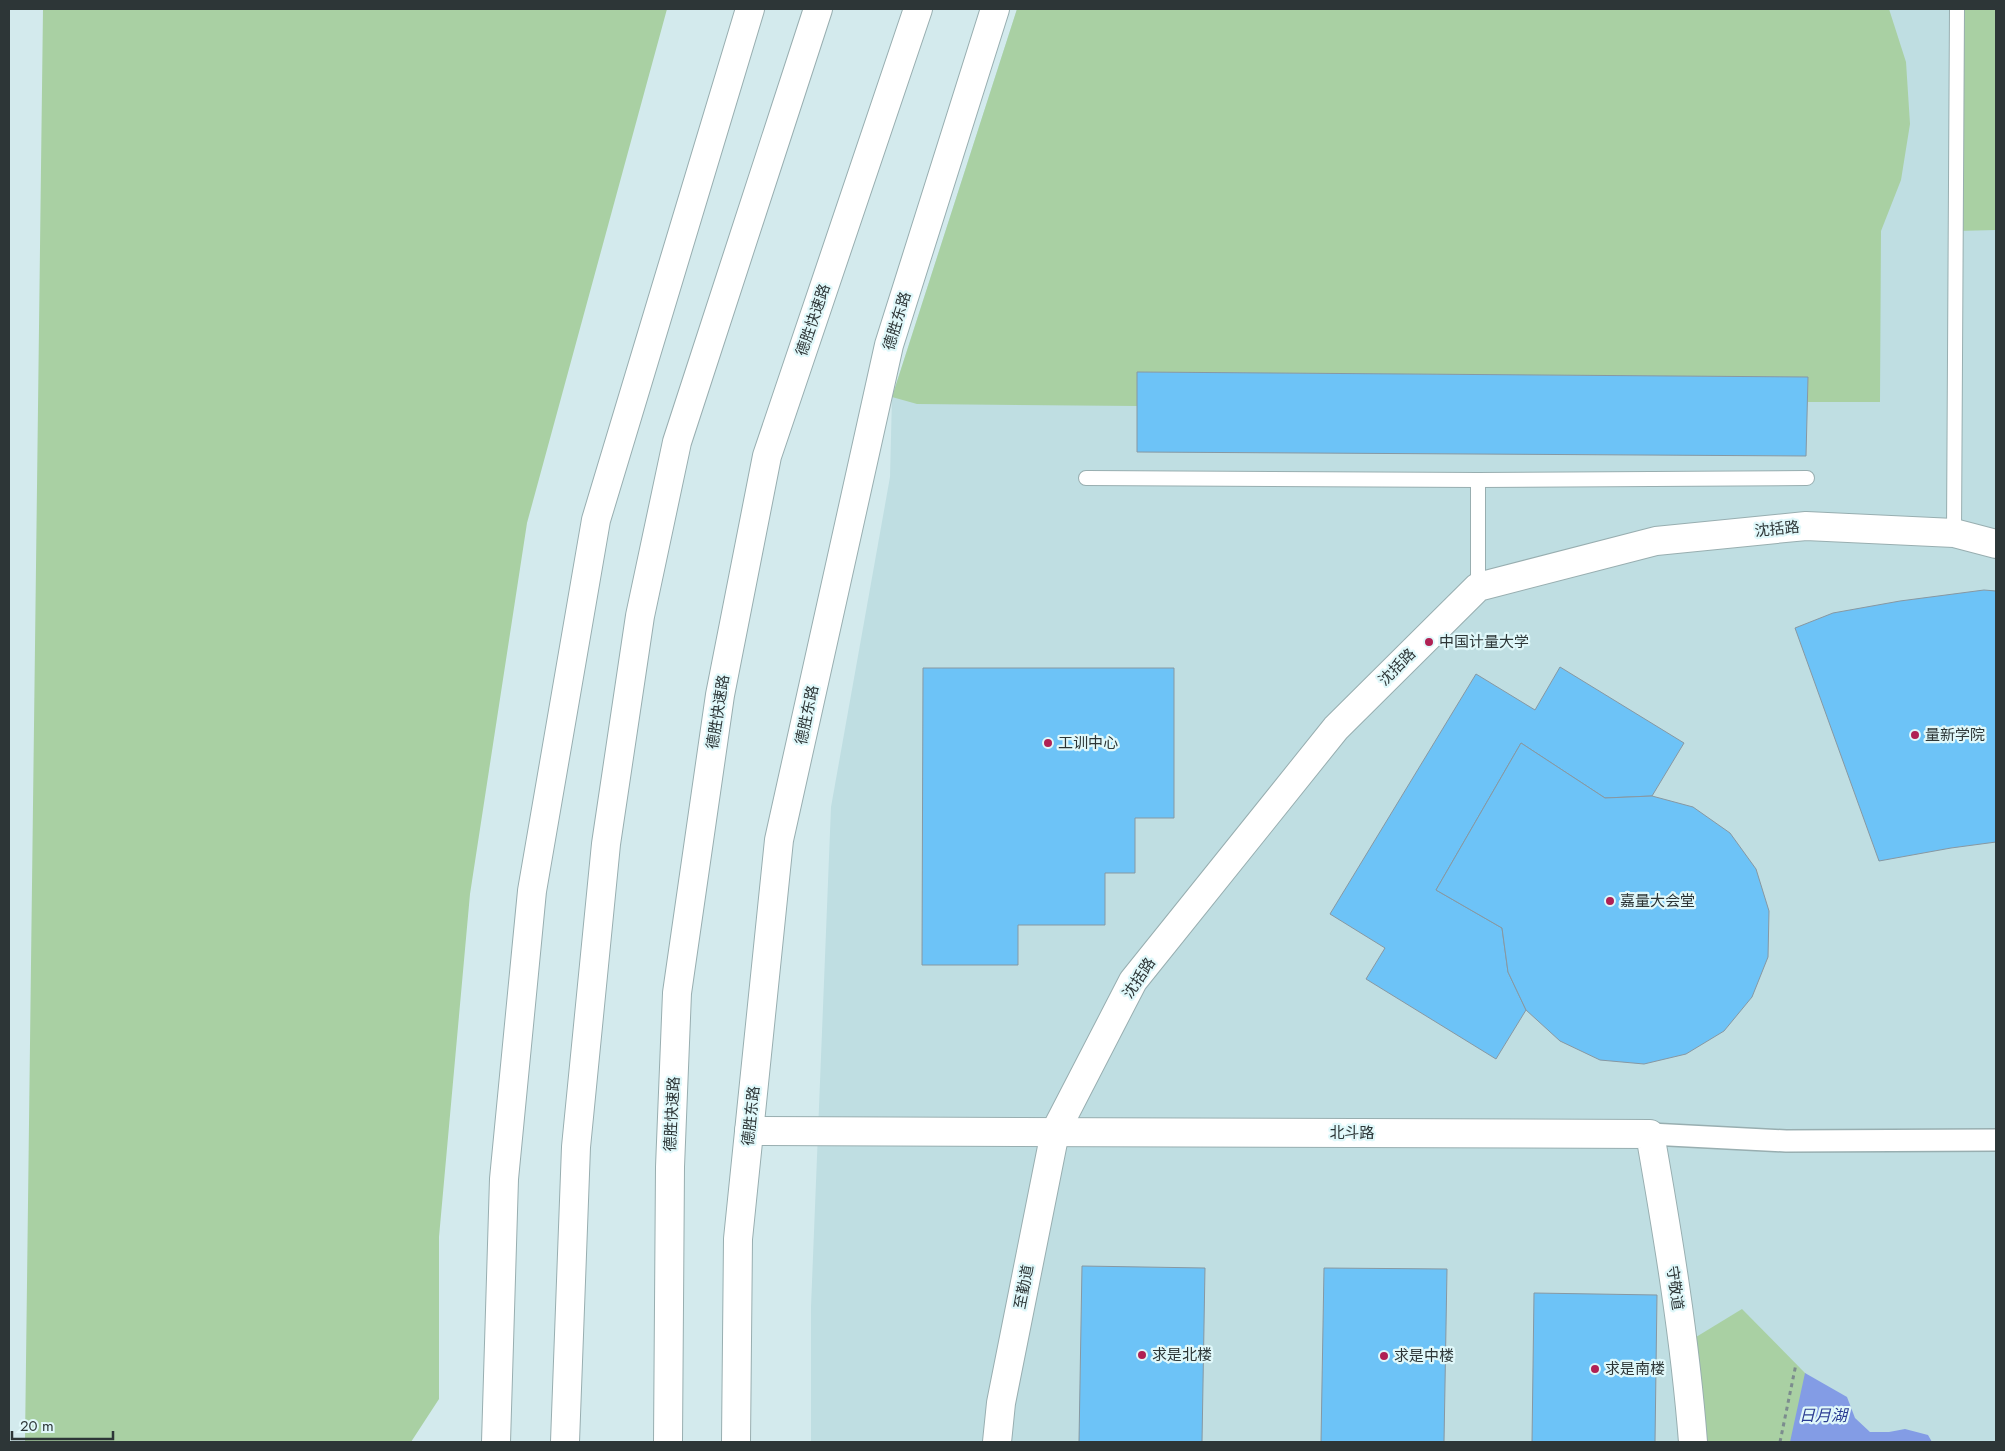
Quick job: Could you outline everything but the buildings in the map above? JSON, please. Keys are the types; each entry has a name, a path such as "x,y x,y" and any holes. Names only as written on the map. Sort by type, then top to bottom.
{"main road":[{"path":"496,1442 504,1179 532,891 594,530 750,9"},
{"path":"565,1442 576,1147 606,844 640,616 678,442 818,9"},
{"name":"德胜快速路","path":"668,1442 670,1168 678,993 720,695 767,456 918,9"},
{"name":"德胜东路","path":"736,1442 738,1239 779,840 888,345 995,9"},
{"name":"沈括路","path":"1055,1132 1133,981 1336,728 1478,586 1656,541 1806,526 1954,533 1996,544"},
{"name":"北斗路","path":"749,1131 1650,1134"},
{"name":"至勤道","path":"997,1442 1000,1403 1055,1132"},
{"name":"守敬道","path":"1650,1134 1665,1218 1683,1345 1693,1442"}],"street":[{"path":"1650,1134 1786,1141 1996,1140"}],"lane":[{"path":"1954,533 1957,9"},
{"path":"1086,478 1478,480 1807,478"},
{"path":"1478,480 1478,586"}],"path":[{"path":"1780,1442 1796,1364"}],"shaded area":[{"name":"中国计量大学","path":"1017,9 1996,9 1996,1442 811,1442 811,1307 831,807 890,477 892,397"}],"green space":[{"path":"43,9 667,9 527,523 470,894 439,1237 439,1399 411,1442 25,1442"},
{"path":"1017,9 1889,9 1906,62 1910,124 1901,180 1881,231 1880,402 1808,402 1808,377 1138,372 1137,406 917,404 892,397"},
{"path":"1957,9 1996,9 1996,230 1956,231"},
{"path":"1742,1309 1805,1373 1844,1442 1693,1442 1683,1345"}],"water":[{"name":"日月湖","path":"1805,1373 1847,1397 1855,1418 1870,1432 1889,1432 1905,1429 1928,1435 1932,1442 1790,1442"}],"place":[{"name":"中国计量大学","path":"1429,642"},
{"name":"量新学院","path":"1915,735"},
{"name":"工训中心","path":"1048,743"},
{"name":"嘉量大会堂","path":"1610,901"},
{"name":"求是北楼","path":"1142,1355"},
{"name":"求是中楼","path":"1384,1356"},
{"name":"求是南楼","path":"1595,1369"}]}
